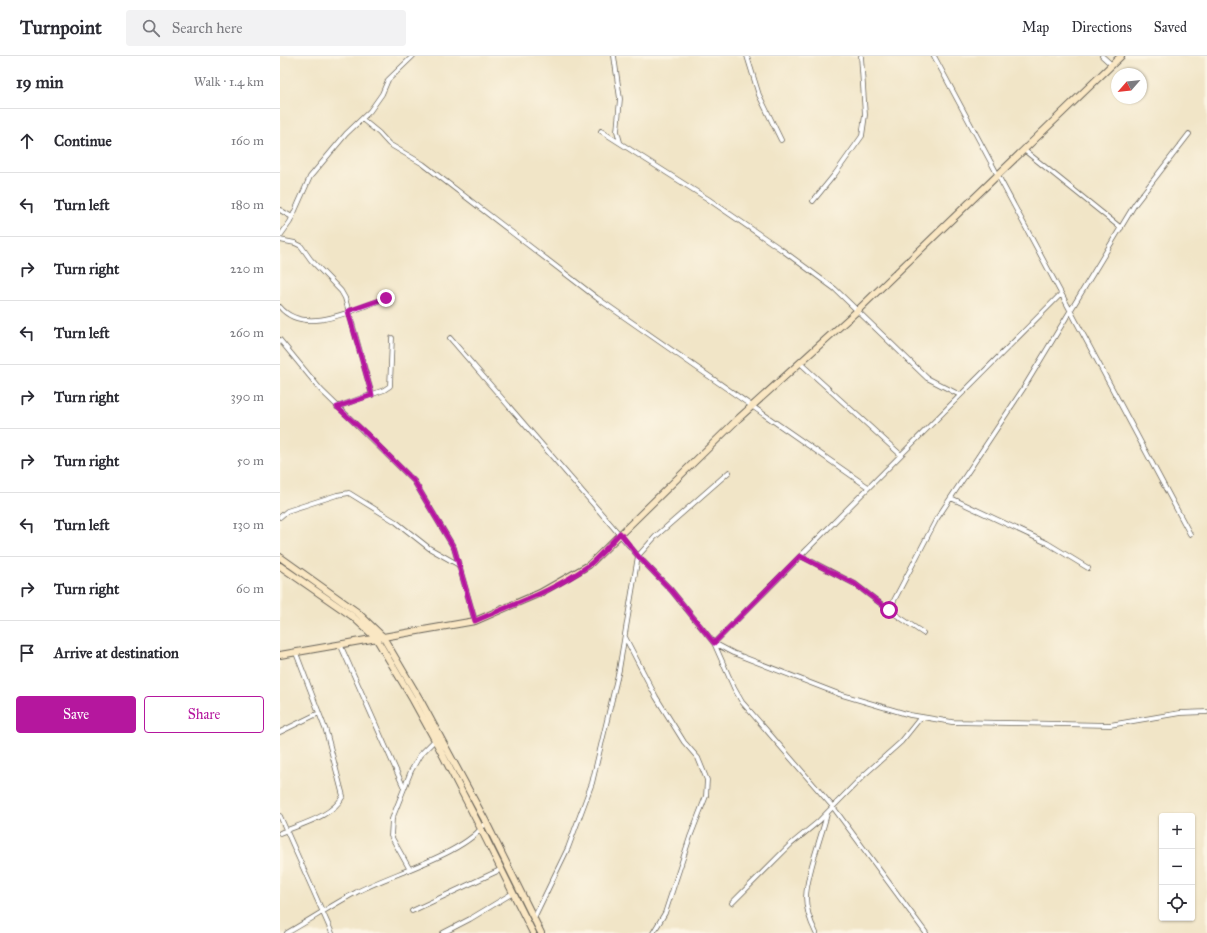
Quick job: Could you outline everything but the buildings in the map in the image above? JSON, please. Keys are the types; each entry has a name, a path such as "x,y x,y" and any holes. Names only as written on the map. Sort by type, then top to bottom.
{"street":[{"path":"280,236 292,218 310,177 339,141 376,104 388,80 413,56"},
{"path":"614,56 620,99 617,131 620,142"},
{"path":"747,56 759,95 781,140"},
{"path":"813,201 835,174 862,136 865,115 861,56"},
{"path":"934,56 1190,534"},
{"path":"1102,56 1112,64"},
{"path":"280,655 475,621 540,593 567,579 589,565 620,533 753,405 857,311 1121,56"},
{"path":"362,119 379,133 389,144 423,164 597,298 753,405 868,487"},
{"path":"601,131 708,199 782,250 835,290 927,378 960,395"},
{"path":"889,610 936,520 1023,389 1135,204 1189,134"},
{"path":"1024,150 1121,228"},
{"path":"280,210 292,218"},
{"path":"280,240 295,243 301,246 311,260 341,291 372,395"},
{"path":"714,643 1061,294"},
{"path":"280,307 288,316 306,321 332,318 386,298"},
{"path":"337,407 372,395 390,386 392,338"},
{"path":"450,338 620,533 638,556 671,590 714,643 734,688 742,702 833,807 926,933"},
{"path":"280,340 301,367 337,407 366,433 414,481 454,548 475,621"},
{"path":"800,363 901,455"},
{"path":"533,919 568,848 592,782 619,670 638,556 655,537 729,472"},
{"path":"280,516 287,511 337,495 349,493 396,522 429,548 459,565"},
{"path":"951,498 1047,543 1088,568"},
{"path":"800,556 855,584 889,610 923,633"},
{"path":"280,557 357,612 382,637 419,698 486,822 541,933"},
{"path":"280,566 352,616 376,638 435,740 502,869 533,933"},
{"path":"624,636 656,697 684,742 698,758 707,780 706,796 690,837 665,913 653,933"},
{"path":"714,643 750,662 817,686 910,716 952,722 1110,725 1180,713 1207,712"},
{"path":"340,644 404,788"},
{"path":"280,833 326,813 338,805 343,796 326,731 296,653"},
{"path":"280,732 319,713"},
{"path":"732,903 791,844 828,812 864,775 901,742 921,717"},
{"path":"409,868 391,836 392,819 404,788 420,755 435,740"},
{"path":"816,933 809,914 806,898 812,868 828,812"},
{"path":"280,816 332,933"},
{"path":"287,933 356,892 447,852 481,829 486,822"},
{"path":"412,911 502,869"},
{"path":"443,933 470,919 513,893"}],"route":[{"path":"386,298 348,311 372,395 337,407 366,433 414,481 454,548 475,621 540,593 567,579 589,565 620,533 638,556 671,590 714,643 800,556 855,584 889,610"}]}
